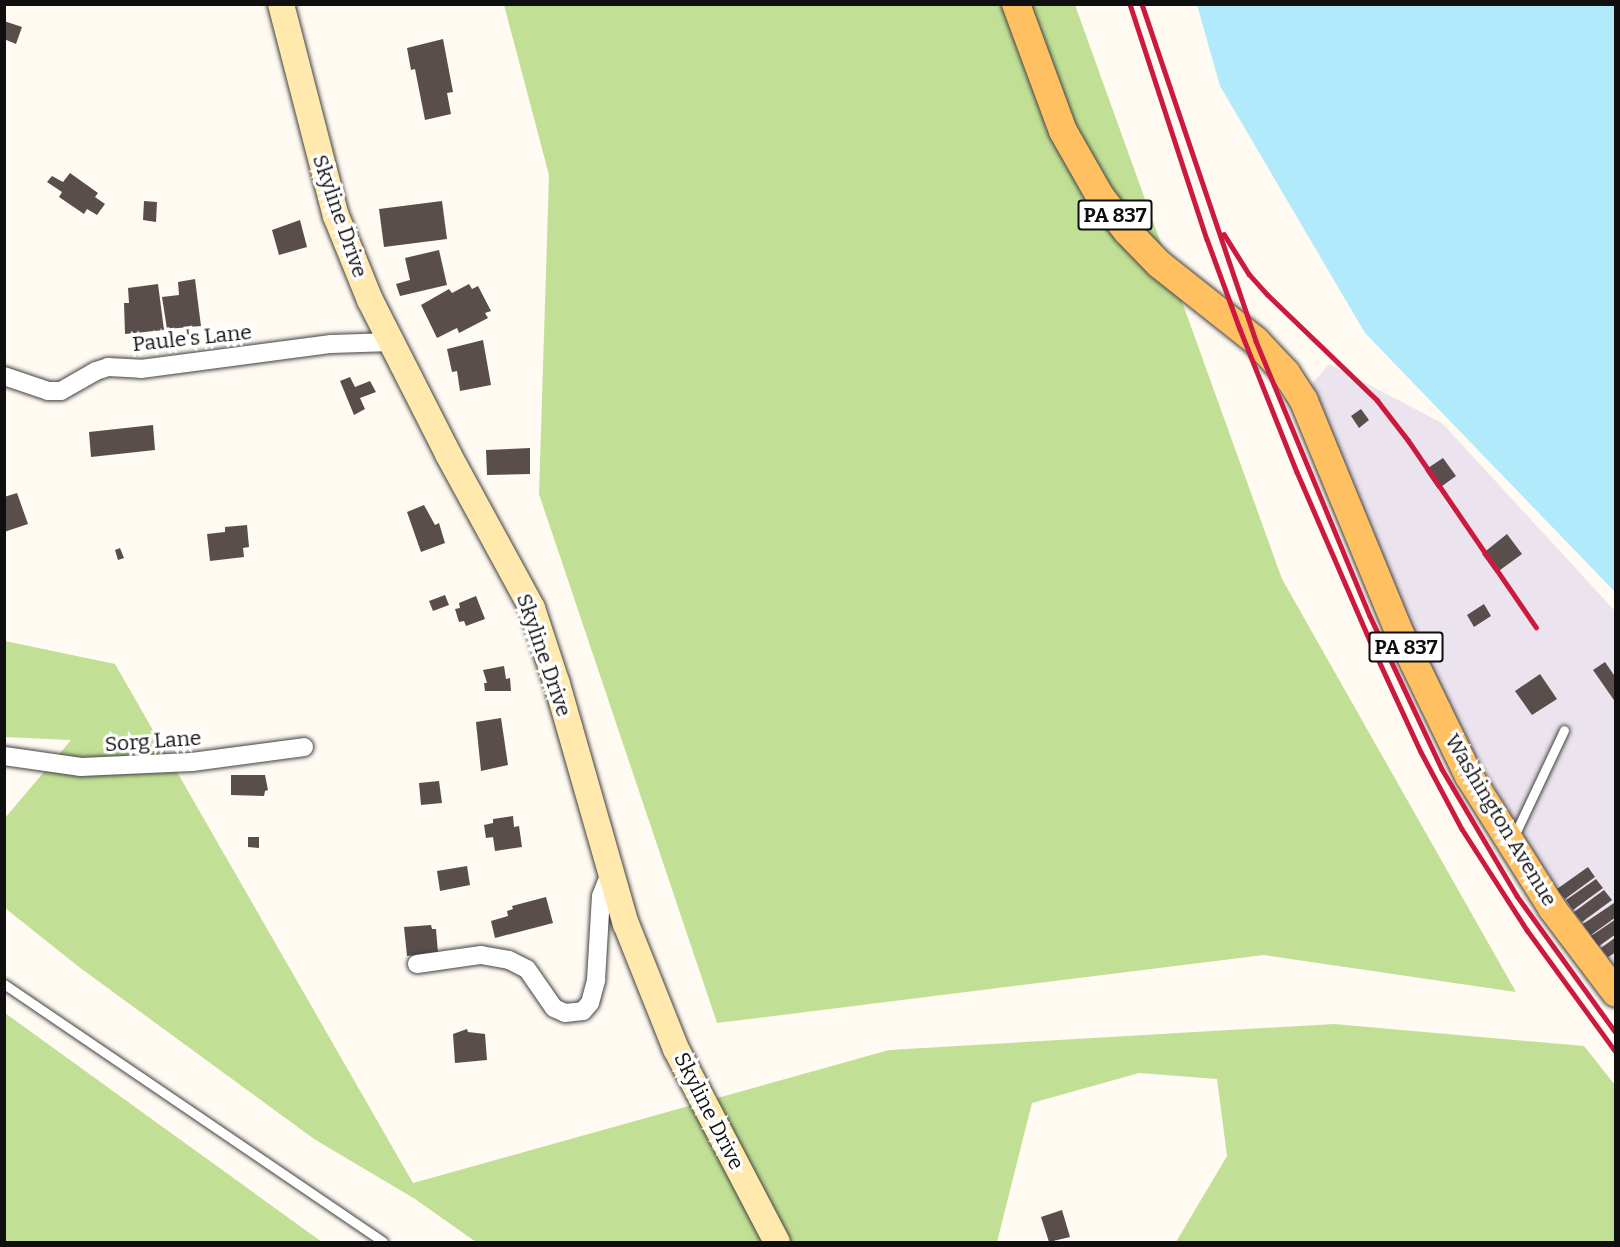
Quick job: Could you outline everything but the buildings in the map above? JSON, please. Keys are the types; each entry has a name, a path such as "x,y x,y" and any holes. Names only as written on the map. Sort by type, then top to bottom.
{"main road":[{"name":"Washington Avenue","path":"1016,4 1063,131 1100,196 1127,231 1159,264 1256,341 1286,373 1304,401 1401,636 1469,776 1552,908 1616,993"}],"street":[{"name":"Skyline Drive","path":"280,4 336,216 370,300 448,454 532,608 557,684 626,924 676,1049 777,1242"},
{"name":"Paule's Lane","path":"4,376 48,391 61,391 96,371 108,367 141,369 331,344 392,342"},
{"name":"Sorg Lane","path":"4,756 81,767 192,762 304,747"},
{"path":"417,964 481,955 509,960 527,969 554,1008 566,1013 583,1011 590,1003 596,980 601,896 610,871"}],"lane":[{"path":"1510,844 1564,730"},
{"path":"4,984 383,1242"}],"shaded area":[{"path":"1329,364 1442,423 1615,611 1615,972 1573,917 1443,702 1311,385"}],"green space":[{"path":"504,5 1075,5 1282,579 1516,992 1264,955 717,1023 539,494 549,175"},
{"path":"5,641 115,664 413,1183 889,1050 1334,1024 1584,1046 1615,1085 1615,1242 1176,1242 1227,1156 1217,1079 1139,1073 1032,1103 997,1242 476,1242 415,1199 314,1139 79,967 5,908 5,818 71,740 5,737"},
{"path":"5,1013 160,1125 322,1242 5,1242"}],"water":[{"path":"1197,5 1615,5 1615,592 1365,333 1220,86"}],"railway":[{"path":"1130,4 1207,239 1240,329 1297,472 1421,752 1462,829 1527,930 1616,1052"},
{"path":"1142,4 1256,341 1370,616 1442,769 1517,896 1616,1033"},
{"path":"1224,234 1249,274 1267,294 1377,400 1408,440 1536,627"}]}
